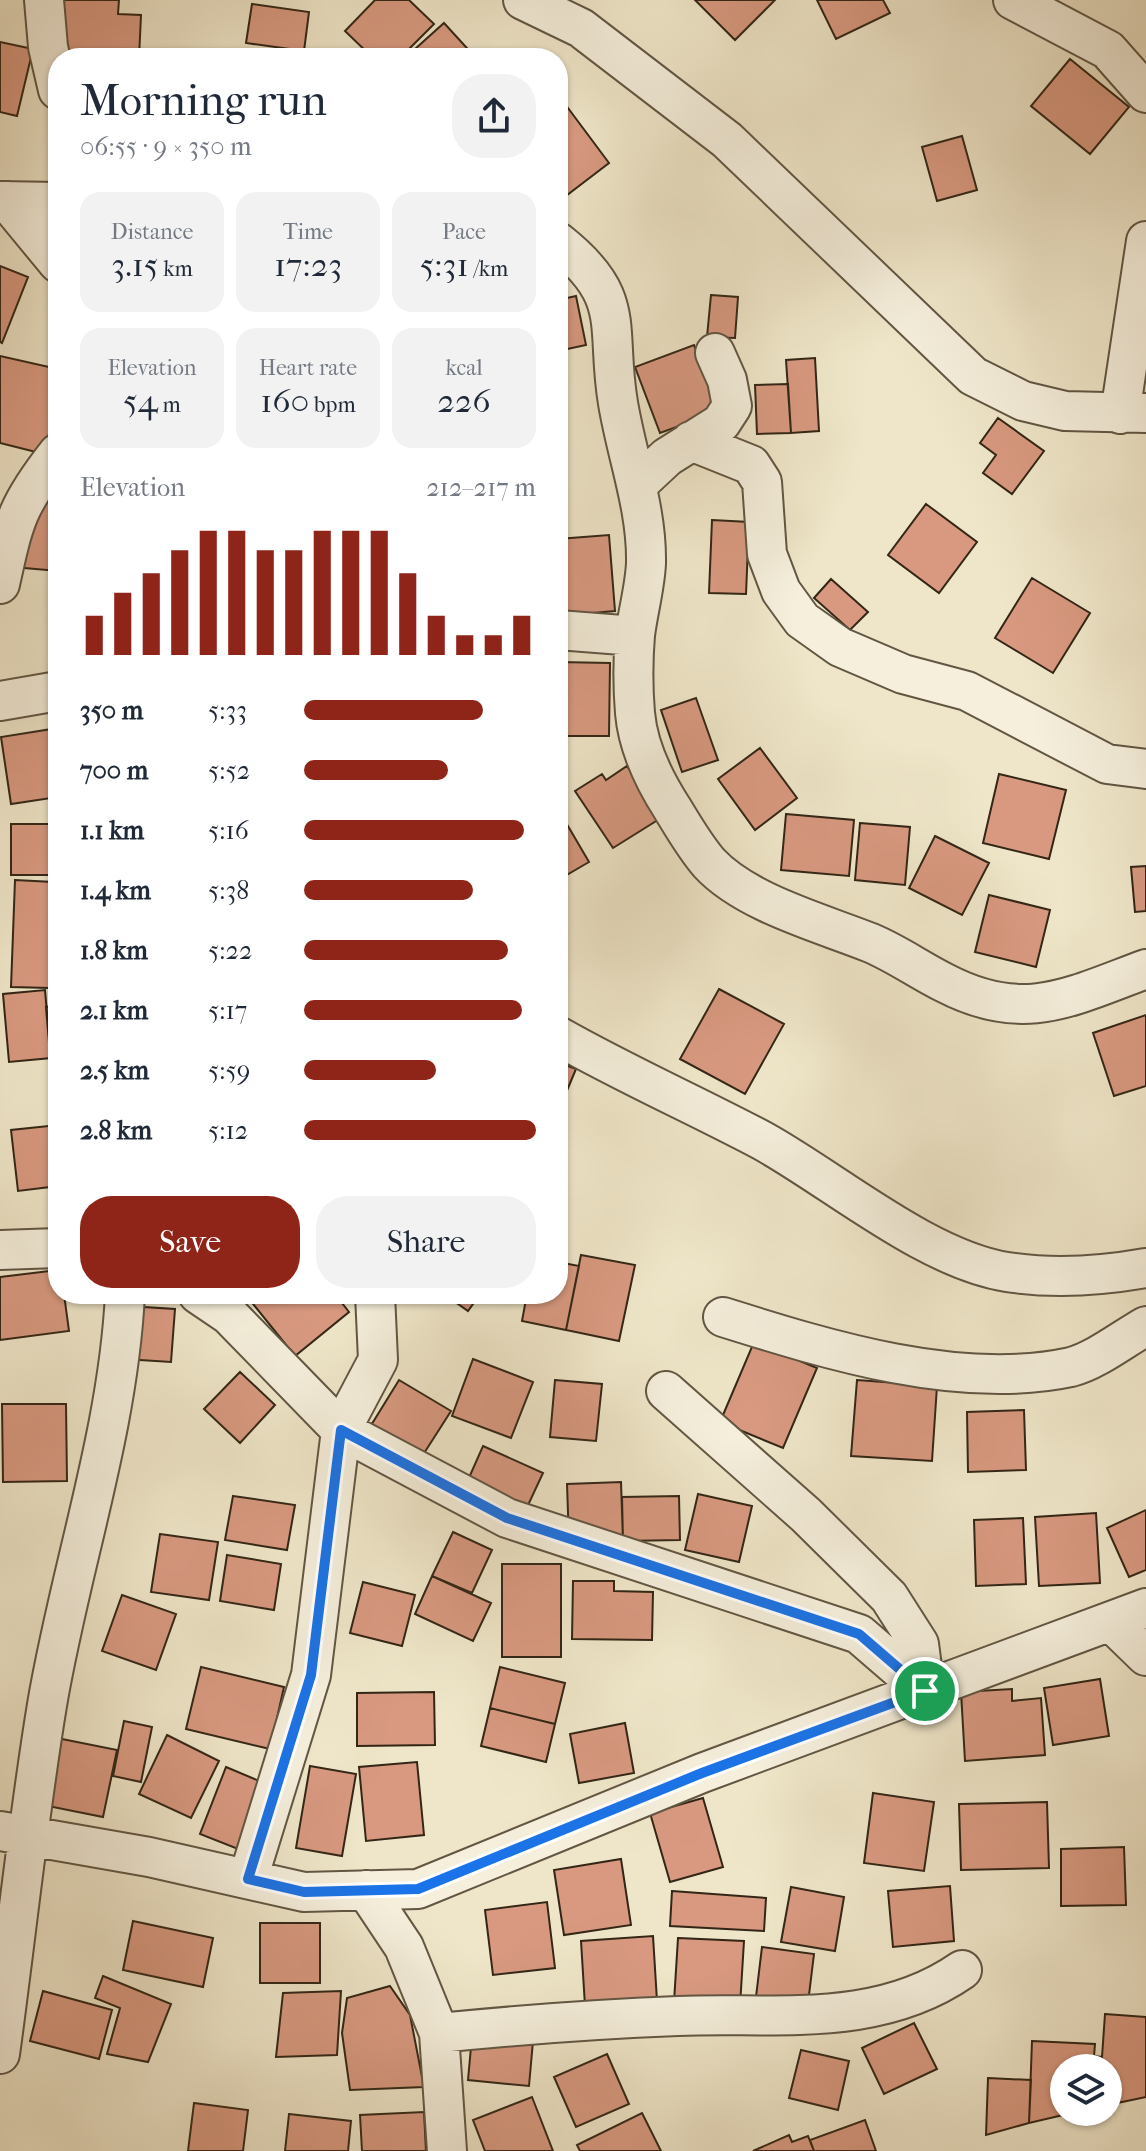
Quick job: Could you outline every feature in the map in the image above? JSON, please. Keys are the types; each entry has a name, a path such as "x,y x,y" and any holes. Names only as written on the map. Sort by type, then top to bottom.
{"street":[{"path":"44,0 48,48"},
{"path":"523,0 581,28 727,140 973,376 1023,401 1065,411 1133,413 1146,241"},
{"path":"1013,0 1108,50 1146,93"},
{"path":"33,200 48,238"},
{"path":"568,251 597,278 609,305 618,404 637,485 646,563 635,636 635,714 642,747 662,792 710,863 736,884 795,914 899,955 945,983 991,1003 1035,1006 1146,969"},
{"path":"637,485 691,441 721,423 732,406 727,380 715,353"},
{"path":"691,441 751,465 762,482 767,554 781,591 802,620 840,647 903,674 967,691 1107,764 1146,769"},
{"path":"0,584 11,527 25,496 48,466"},
{"path":"568,631 635,636"},
{"path":"4,690 48,691"},
{"path":"568,1041 764,1142 932,1244 970,1261 1005,1272 1047,1276 1146,1268"},
{"path":"0,1250 48,1248"},
{"path":"0,2054 15,1833 98,1473 123,1304"},
{"path":"213,1304 229,1315 341,1430 507,1518 859,1634 925,1691"},
{"path":"248,1879 311,1675 341,1430 378,1360 375,1304"},
{"path":"723,1317 849,1357 995,1374 1073,1366 1146,1326"},
{"path":"666,1391 806,1515 889,1597 919,1644 925,1691"},
{"path":"15,1833 149,1857 304,1892 418,1889 702,1773 1129,1616 1146,1656"},
{"path":"366,1890 404,1947 439,2033 447,2151"},
{"path":"439,2033 550,2022 853,2012 914,1998 962,1970"}],"building":[{"path":"58,0 119,0 118,14 141,15 139,48 58,48"},
{"path":"375,0 409,0 434,24 410,48 363,48 345,31"},
{"path":"695,0 775,0 735,40"},
{"path":"817,0 883,0 890,13 836,39"},
{"path":"252,4 309,12 304,48 246,43"},
{"path":"444,23 467,48 416,48"},
{"path":"0,42 33,49 17,116 0,112"},
{"path":"1070,59 1129,107 1090,154 1031,106"},
{"path":"568,108 609,163 568,194"},
{"path":"962,136 977,190 937,201 922,147"},
{"path":"0,266 28,277 2,343 0,342"},
{"path":"711,295 738,297 735,338 707,337"},
{"path":"576,296 586,345 568,349 568,298"},
{"path":"694,345 718,412 660,433 635,367"},
{"path":"0,356 48,367 48,438 44,454 0,443"},
{"path":"815,358 819,431 791,433 786,360"},
{"path":"788,384 791,433 757,434 755,385"},
{"path":"998,418 1044,451 1012,494 983,473 996,455 980,443"},
{"path":"18,500 48,502 48,570 13,567"},
{"path":"926,504 977,542 939,593 888,555"},
{"path":"712,520 749,522 746,594 709,593"},
{"path":"609,535 615,611 568,615 568,538"},
{"path":"1032,578 1090,613 1053,673 995,638"},
{"path":"831,579 868,612 850,630 814,598"},
{"path":"568,662 610,663 609,736 568,736"},
{"path":"696,698 718,760 682,772 661,710"},
{"path":"48,730 48,798 11,804 1,737"},
{"path":"760,748 797,798 755,830 718,779"},
{"path":"627,766 661,818 613,848 575,791 602,774 606,780"},
{"path":"999,774 1066,790 1049,859 983,843"},
{"path":"786,814 854,820 849,876 781,870"},
{"path":"860,823 910,827 905,885 855,880"},
{"path":"11,824 48,824 48,875 11,875"},
{"path":"568,826 589,862 568,874"},
{"path":"935,836 989,863 962,915 909,888"},
{"path":"1146,866 1146,911 1135,912 1131,867"},
{"path":"15,880 48,882 48,988 11,987"},
{"path":"989,895 1050,910 1036,967 975,952"},
{"path":"719,989 784,1024 745,1094 680,1059"},
{"path":"45,990 48,1058 9,1062 3,994"},
{"path":"1146,1015 1146,1086 1114,1096 1093,1033"},
{"path":"568,1066 576,1069 568,1088"},
{"path":"48,1126 48,1187 18,1191 11,1130"},
{"path":"581,1255 635,1265 619,1341 566,1330"},
{"path":"568,1264 579,1266 566,1330 522,1321 525,1304 568,1304"},
{"path":"48,1271 48,1304 65,1304 69,1331 0,1340 0,1277"},
{"path":"253,1304 343,1304 349,1312 295,1356"},
{"path":"458,1304 473,1304 468,1311"},
{"path":"128,1306 175,1309 171,1362 124,1359"},
{"path":"754,1342 817,1368 783,1448 720,1422"},
{"path":"473,1359 533,1382 511,1438 452,1416"},
{"path":"240,1372 275,1405 240,1443 204,1409"},
{"path":"399,1380 451,1411 421,1458 370,1427"},
{"path":"555,1380 602,1384 596,1441 550,1437"},
{"path":"857,1380 937,1386 932,1461 851,1456"},
{"path":"2,1404 66,1404 67,1481 3,1482"},
{"path":"1024,1410 1026,1470 968,1472 967,1412"},
{"path":"483,1446 543,1473 523,1516 464,1489"},
{"path":"621,1482 623,1541 569,1542 567,1484"},
{"path":"698,1494 752,1506 739,1562 685,1550"},
{"path":"233,1496 295,1505 287,1550 225,1540"},
{"path":"679,1496 680,1540 623,1541 622,1497"},
{"path":"1146,1510 1146,1570 1129,1577 1107,1528"},
{"path":"1096,1513 1100,1583 1039,1586 1035,1517"},
{"path":"1023,1518 1026,1584 976,1586 974,1520"},
{"path":"453,1532 492,1550 472,1593 432,1576"},
{"path":"160,1534 218,1542 209,1600 151,1592"},
{"path":"227,1555 281,1564 274,1610 220,1601"},
{"path":"502,1564 561,1564 561,1657 502,1657"},
{"path":"432,1576 491,1603 473,1641 415,1614"},
{"path":"573,1581 614,1581 614,1591 653,1592 652,1640 572,1639"},
{"path":"363,1582 415,1595 402,1646 350,1633"},
{"path":"122,1595 176,1614 156,1670 102,1651"},
{"path":"201,1667 284,1687 270,1749 186,1729"},
{"path":"500,1667 565,1683 555,1724 490,1708"},
{"path":"1100,1679 1109,1736 1053,1745 1044,1688"},
{"path":"1012,1689 1012,1701 1041,1698 1045,1755 965,1761 961,1692"},
{"path":"434,1692 435,1745 357,1746 357,1693"},
{"path":"490,1708 555,1724 546,1762 481,1746"},
{"path":"124,1721 152,1727 141,1782 113,1776"},
{"path":"625,1723 634,1773 579,1783 570,1734"},
{"path":"167,1735 219,1761 191,1818 139,1794"},
{"path":"57,1738 117,1750 103,1817 43,1805"},
{"path":"417,1762 424,1835 366,1841 359,1767"},
{"path":"310,1766 356,1774 342,1856 296,1848"},
{"path":"226,1767 264,1783 238,1849 200,1834"},
{"path":"873,1793 934,1802 924,1871 864,1863"},
{"path":"703,1798 723,1867 670,1882 650,1813"},
{"path":"1047,1802 1049,1868 961,1870 959,1804"},
{"path":"1124,1847 1126,1905 1061,1906 1061,1849"},
{"path":"621,1859 631,1925 564,1935 554,1870"},
{"path":"950,1886 954,1941 893,1947 888,1891"},
{"path":"791,1887 844,1897 835,1951 781,1942"},
{"path":"672,1891 766,1898 764,1931 670,1926"},
{"path":"547,1902 555,1968 493,1975 485,1910"},
{"path":"133,1921 213,1938 203,1987 123,1970"},
{"path":"260,1923 320,1923 320,1983 260,1983"},
{"path":"653,1936 657,2001 585,2006 581,1941"},
{"path":"678,1938 744,1941 740,2006 674,2002"},
{"path":"762,1947 814,1954 808,2003 756,1997"},
{"path":"103,1976 171,2004 148,2062 107,2054 120,2008 95,1998"},
{"path":"390,1986 410,2015 424,2087 350,2090 342,2033 347,1998"},
{"path":"43,1991 112,2010 99,2059 30,2041"},
{"path":"341,1991 337,2055 276,2057 283,1993"},
{"path":"1105,2014 1146,2017 1146,2097 1122,2102 1122,2054 1102,2054"},
{"path":"914,2023 937,2069 884,2094 862,2048"},
{"path":"472,2036 533,2041 529,2086 468,2080"},
{"path":"1032,2041 1095,2044 1094,2054 1050,2054 1050,2118 1029,2123"},
{"path":"801,2050 849,2061 838,2110 789,2098"},
{"path":"607,2054 629,2104 576,2127 554,2077"},
{"path":"988,2078 1031,2080 1029,2123 986,2135"},
{"path":"532,2097 553,2151 485,2151 473,2120"},
{"path":"194,2103 248,2110 243,2151 188,2151"},
{"path":"424,2112 426,2151 362,2151 360,2115"},
{"path":"642,2113 661,2151 580,2151 577,2145"},
{"path":"289,2114 351,2121 348,2151 285,2151"},
{"path":"865,2120 876,2151 814,2151 810,2140"},
{"path":"789,2135 792,2142 808,2136 814,2151 753,2151"}],"route":[{"path":"341,1430 507,1518 859,1634 925,1691 702,1773 418,1889 304,1892 248,1879 311,1675 341,1430"}]}
